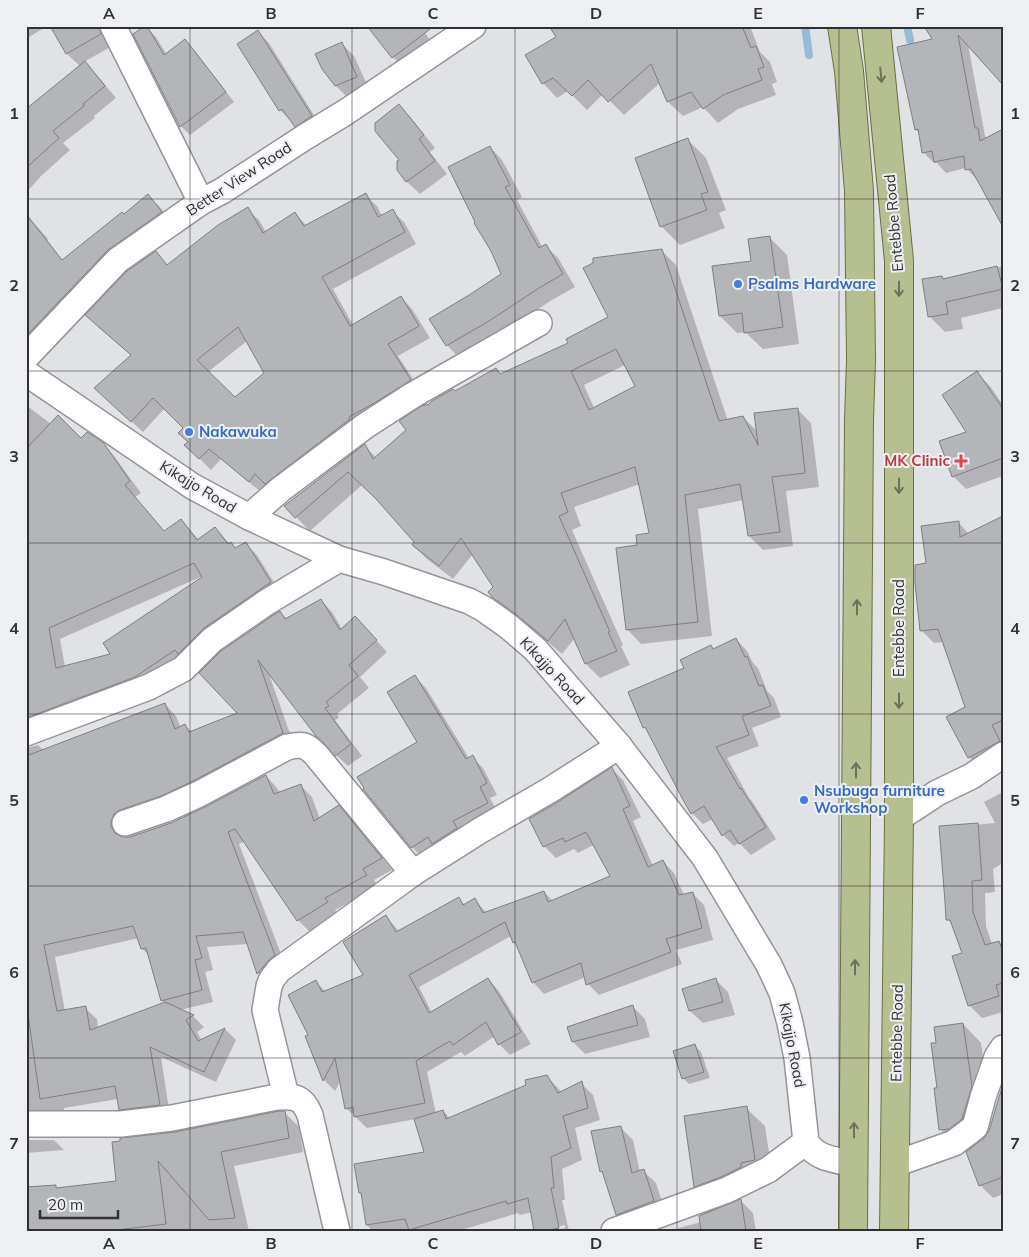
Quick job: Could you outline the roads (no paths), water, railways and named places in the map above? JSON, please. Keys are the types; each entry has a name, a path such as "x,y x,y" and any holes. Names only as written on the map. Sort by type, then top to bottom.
{"main road":[{"path":"842,26 859,192 861,360 858,420 853,1231"},
{"name":"Entebbe Road","path":"876,26 899,261 900,818 894,1231"}],"street":[{"path":"113,26 201,202"},
{"name":"Better View Road","path":"26,357 118,260 201,202 346,112 473,26"},
{"path":"249,517 282,489 365,426 413,395 539,323"},
{"name":"Kikajjo Road","path":"26,373 192,486 249,517 339,559 469,601 484,609 535,649 618,746 705,858 769,965 782,993 790,1023 797,1058 806,1142"},
{"path":"26,733 150,687 183,670 212,640 267,602 339,559"},
{"path":"125,823 166,809 199,794 286,746 300,744 310,749 317,756 413,873"},
{"path":"286,1096 266,1010 269,986 272,978 279,970 413,873 481,830 550,790 618,746"},
{"path":"900,818 937,793 972,776 1003,755"},
{"path":"895,1164 954,1143 975,1127 997,1057 1003,1048"},
{"path":"26,1124 130,1123 172,1118 277,1097 295,1097 307,1107 337,1231"},
{"path":"614,1231 727,1190 768,1170 806,1142 820,1156 854,1164"}],"waterway":[{"path":"805,26 809,55"},
{"path":"907,26 910,40"}],"place":[{"name":"Psalms Hardware","path":"738,284"},
{"name":"Nakawuka","path":"189,432"},
{"name":"MK Clinic","path":"961,461"},
{"name":"Nsubuga furniture Workshop","path":"804,800"}]}
